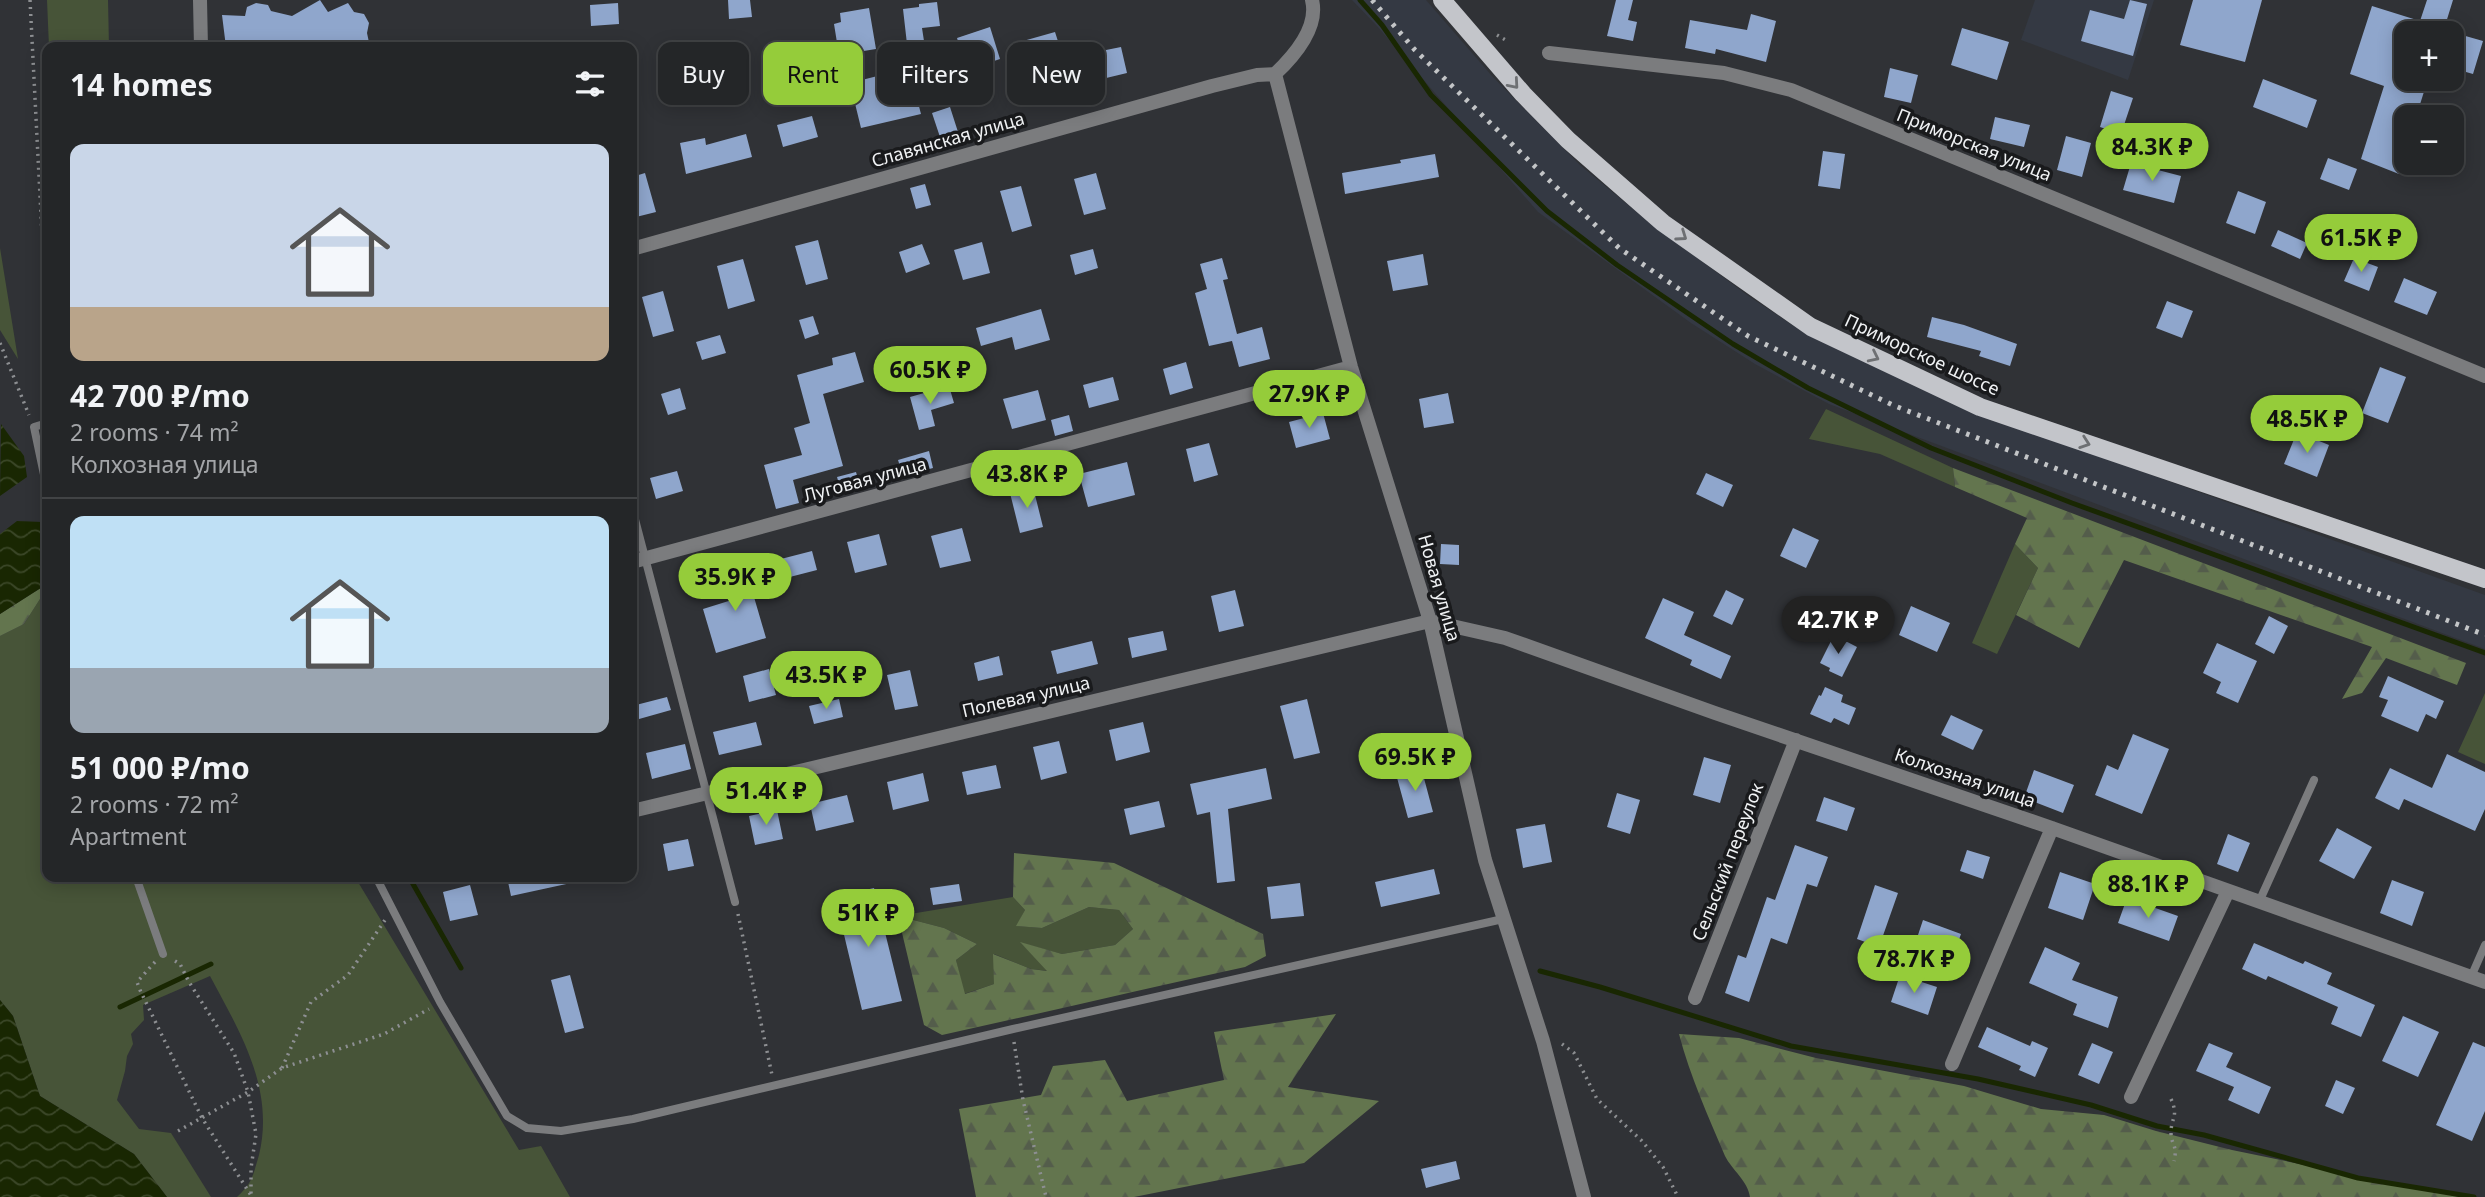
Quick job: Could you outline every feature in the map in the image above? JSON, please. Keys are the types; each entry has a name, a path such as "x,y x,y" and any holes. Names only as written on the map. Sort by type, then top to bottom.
{"main road":[{"name":"Приморское шоссе","path":"1441,0 1523,94 1662,223 1811,327 1980,407 2485,579"}],"street":[{"path":"200,0 201,42"},
{"path":"1275,75 1289,61 1307,33 1313,19 1312,0"},
{"name":"Приморская улица","path":"1549,53 1724,73 1791,90 2485,376"},
{"name":"Славянская улица","path":"637,248 1212,86 1257,75 1275,75"},
{"name":"Новая улица","path":"1275,75 1352,366 1430,621 1485,860 1543,1041 1584,1197"},
{"name":"Луговая улица","path":"637,561 1352,366"},
{"name":"Колхозная улица","path":"1430,621 1505,638 2052,828 2478,980"},
{"name":"Полевая улица","path":"637,810 1430,621"},
{"name":"Сельский переулок","path":"1695,998 1796,740"},
{"path":"1952,1064 2052,828"},
{"path":"2131,1097 2228,891"}],"lane":[{"path":"42,425 34,427 42,465"},
{"path":"637,525 735,902"},
{"path":"2259,902 2314,780"},
{"path":"138,882 163,954"},
{"path":"379,882 440,1002 507,1116 527,1128 561,1131 633,1119 1013,1029 1503,919"},
{"path":"2478,980 2485,945"}],"path":[{"path":"30,0 42,236"},
{"path":"0,343 34,427"},
{"path":"735,902 774,1086"},
{"path":"282,1068 311,1002 348,975 393,909"},
{"path":"163,954 137,982 202,1118 252,1196"},
{"path":"184,971 234,1053 248,1092 256,1133 251,1167 252,1196"},
{"path":"178,1131 248,1092 282,1068 384,1034 440,1002"},
{"path":"1013,1029 1023,1100 1046,1197"},
{"path":"1543,1041 1558,1041 1574,1053 1597,1099 1642,1141 1663,1167 1678,1197"},
{"path":"2171,1099 2177,1111 2171,1133 2177,1149 2174,1161"}],"shaded area":[{"path":"47,0 108,0 109,42 49,42"},
{"path":"1352,0 1426,0 1492,76 1580,165 1650,223 1750,297 1806,334 1960,406 2485,595 2485,649 1829,404 1755,364 1691,323 1538,212"},
{"path":"2035,0 2154,0 2128,80 2021,40"},
{"path":"0,248 18,359 0,330"},
{"path":"1826,409 1953,468 1955,487 1880,454 1809,439"},
{"path":"2015,544 2038,568 1997,654 1972,643"},
{"path":"42,596 42,882 358,882 519,1150 541,1146 570,1197 237,1197 254,1173 259,1155 263,1131 262,1107 252,1062 233,1018 210,976 143,1005 144,1020 131,1034 133,1044 127,1056 117,1100 139,1129 171,1133 211,1197 167,1197 134,1154 40,1096 13,1016 0,1000 0,636 24,624"},
{"path":"2485,693 2485,764 2458,752"},
{"path":"1013,897 1025,910 1017,926 1042,928 1089,907 1119,910 1133,929 1115,945 1062,954 1021,943 1049,971 1031,969 994,954 994,984 964,994 956,960 977,944 944,928 898,916"}],"green space":[{"path":"1953,468 2466,663 2457,685 2386,658 2362,693 2342,699 2372,647 2124,560 2079,648 2016,615 2038,568 2015,544 2027,518 1955,487"},
{"path":"42,587 42,596 24,624 0,636 0,614"},
{"path":"1014,853 1114,863 1263,934 1266,956 1245,967 942,1035 924,1025 898,916 944,928 977,944 956,960 965,994 994,984 993,954 1031,969 1047,971 1020,942 1062,954 1115,945 1133,929 1119,910 1089,907 1042,928 1016,926 1025,910 1013,897"},
{"path":"1336,1014 1288,1087 1379,1101 1304,1163 1134,1197 976,1197 959,1109 1041,1095 1053,1066 1105,1060 1127,1101 1224,1080 1214,1032"},
{"path":"1679,1034 1739,1038 1816,1058 1964,1086 2041,1109 2104,1115 2232,1150 2460,1197 1750,1197 1746,1186 1725,1156 1694,1081"}],"water":[{"path":"1,424 24,456 27,477 0,496"},
{"path":"17,521 42,522 42,587 0,614 0,534"},
{"path":"0,1000 13,1016 40,1096 134,1154 167,1197 0,1197"}],"building":[{"path":"320,0 328,12 348,3 354,12 364,14 369,23 369,42 225,42 222,15 245,16 247,7 256,3 268,5 271,11 292,16"},
{"path":"728,0 750,0 752,17 729,19"},
{"path":"1616,0 1633,0 1628,20 1637,22 1633,41 1607,36"},
{"path":"2130,0 2147,4 2133,56 2081,41 2090,10 2124,19"},
{"path":"2193,0 2262,0 2245,62 2180,45"},
{"path":"2427,0 2453,0 2446,21 2420,21"},
{"path":"937,2 940,26 922,28 924,41 907,42 903,9 919,7 919,4"},
{"path":"618,3 619,24 591,26 590,5"},
{"path":"2372,6 2420,21 2394,21 2394,91 2424,91 2420,105 2394,105 2394,172 2361,159 2384,86 2350,74"},
{"path":"869,8 876,49 863,51 863,42 837,42 834,24 841,22 840,13"},
{"path":"1751,14 1776,21 1766,62 1716,49 1715,54 1685,48 1690,20 1747,30"},
{"path":"990,27 1000,59 993,61 993,42 958,42 957,38"},
{"path":"1962,28 2009,42 1997,80 1951,65"},
{"path":"1055,32 1058,42 1020,42"},
{"path":"2464,36 2483,41 2473,74 2464,71"},
{"path":"1121,47 1127,73 1105,78 1105,50"},
{"path":"1890,68 1918,75 1911,103 1884,97"},
{"path":"877,76 877,105 919,105 921,114 861,128 855,105 863,105 863,80"},
{"path":"2263,79 2317,100 2307,128 2253,107"},
{"path":"2111,91 2133,98 2121,134 2100,127"},
{"path":"950,107 958,132 940,137 932,113"},
{"path":"812,116 818,137 783,147 777,125"},
{"path":"1995,117 2030,125 2024,147 1990,139"},
{"path":"746,134 752,157 686,174 680,143 705,138 706,145"},
{"path":"2066,136 2091,143 2082,177 2057,170"},
{"path":"1823,151 1845,154 1840,189 1818,186"},
{"path":"1435,154 1439,177 1345,194 1342,173"},
{"path":"2328,158 2357,169 2349,190 2320,179"},
{"path":"2131,163 2181,176 2174,203 2123,190"},
{"path":"645,173 656,212 637,217 637,175"},
{"path":"1096,173 1106,209 1084,215 1074,179"},
{"path":"925,184 931,205 916,209 910,188"},
{"path":"1021,186 1032,226 1012,232 1000,191"},
{"path":"2238,191 2266,202 2255,234 2226,223"},
{"path":"2278,230 2307,243 2300,259 2271,246"},
{"path":"818,240 828,279 806,285 795,246"},
{"path":"982,242 990,273 963,280 954,250"},
{"path":"922,244 930,264 906,273 899,252"},
{"path":"1093,249 1098,268 1075,275 1070,255"},
{"path":"1423,254 1428,285 1393,291 1387,261"},
{"path":"1222,258 1228,279 1223,280 1237,334 1262,327 1270,359 1239,367 1232,341 1209,346 1195,293 1207,289 1200,264"},
{"path":"2354,258 2378,267 2369,291 2344,281"},
{"path":"743,259 755,301 728,309 717,266"},
{"path":"2404,278 2437,292 2427,315 2394,302"},
{"path":"663,291 674,331 653,337 642,297"},
{"path":"2167,301 2193,311 2182,338 2156,328"},
{"path":"1041,309 1050,340 1015,350 1012,337 981,346 976,328"},
{"path":"813,316 819,334 805,339 799,320"},
{"path":"1932,317 2017,344 2010,366 1979,356 1981,351 1927,337"},
{"path":"720,335 726,353 702,360 696,342"},
{"path":"855,352 864,382 823,394 843,466 793,480 799,503 776,509 764,465 802,455 794,428 810,423 797,375 833,365 832,358"},
{"path":"1186,362 1193,388 1170,395 1163,369"},
{"path":"2380,367 2406,377 2388,423 2362,413"},
{"path":"1113,377 1119,400 1089,408 1083,385"},
{"path":"949,386 954,403 931,410 935,426 919,430 910,397"},
{"path":"680,388 686,409 668,415 661,394"},
{"path":"1038,390 1046,420 1012,429 1003,399"},
{"path":"1448,393 1454,423 1424,428 1419,399"},
{"path":"1323,413 1330,439 1296,448 1289,422"},
{"path":"1069,415 1073,431 1055,436 1051,420"},
{"path":"2297,432 2329,445 2317,477 2284,464"},
{"path":"1209,443 1218,475 1194,482 1186,449"},
{"path":"929,451 933,468 903,476 898,460"},
{"path":"1127,462 1135,495 1088,507 1079,474"},
{"path":"677,471 683,491 656,499 650,478"},
{"path":"856,472 860,486 841,491 837,477"},
{"path":"1706,473 1733,485 1723,507 1696,494"},
{"path":"1033,487 1043,527 1020,533 1010,493"},
{"path":"962,528 971,561 940,568 931,536"},
{"path":"1793,528 1819,540 1806,568 1780,556"},
{"path":"879,534 887,565 855,573 847,542"},
{"path":"1441,544 1459,545 1459,565 1440,564"},
{"path":"812,551 817,570 782,579 777,560"},
{"path":"742,556 766,638 716,653 703,609 735,599 724,561"},
{"path":"1235,590 1244,626 1219,632 1211,596"},
{"path":"1726,590 1744,599 1732,625 1713,616"},
{"path":"1663,598 1694,612 1684,635 1731,656 1721,679 1690,665 1692,660 1645,638"},
{"path":"1911,606 1950,623 1937,652 1899,635"},
{"path":"2269,616 2288,626 2274,654 2255,644"},
{"path":"1163,631 1167,650 1132,658 1128,638"},
{"path":"1834,635 1857,647 1842,677 1820,663"},
{"path":"1092,641 1098,664 1057,674 1051,651"},
{"path":"2217,643 2257,661 2238,703 2216,693 2221,682 2203,673"},
{"path":"999,656 1003,675 978,681 974,663"},
{"path":"769,669 776,695 749,702 743,676"},
{"path":"910,670 918,706 895,710 887,675"},
{"path":"2388,676 2444,701 2436,719 2426,714 2418,732 2381,716 2388,700 2379,697"},
{"path":"1825,687 1843,695 1841,702 1856,708 1849,725 1834,718 1831,723 1810,714"},
{"path":"667,697 671,710 637,720 637,705"},
{"path":"839,699 843,717 814,724 809,706"},
{"path":"1307,699 1320,753 1294,759 1280,706"},
{"path":"1951,715 1983,730 1973,750 1941,735"},
{"path":"756,722 762,745 719,755 713,732"},
{"path":"1143,722 1150,752 1116,761 1109,730"},
{"path":"2133,734 2169,749 2142,814 2095,795 2107,765 2118,770"},
{"path":"1059,741 1067,773 1041,780 1033,747"},
{"path":"685,744 691,769 652,779 646,753"},
{"path":"2447,754 2485,772 2485,809 2475,831 2404,799 2399,810 2375,798 2390,768 2432,788"},
{"path":"1704,757 1731,765 1720,803 1693,795"},
{"path":"996,765 1001,788 967,795 962,772"},
{"path":"1421,767 1433,812 1408,818 1396,774"},
{"path":"1266,768 1272,799 1228,809 1235,881 1217,883 1210,812 1197,815 1190,784"},
{"path":"2034,770 2074,785 2063,813 2024,798"},
{"path":"923,773 929,801 893,810 887,782"},
{"path":"1617,793 1640,800 1630,834 1607,827"},
{"path":"847,795 854,822 816,831 810,804"},
{"path":"1824,797 1855,808 1847,831 1816,821"},
{"path":"1159,801 1165,827 1130,835 1124,809"},
{"path":"777,810 783,839 755,845 749,816"},
{"path":"1545,824 1552,862 1523,868 1516,829"},
{"path":"2337,828 2372,847 2354,879 2319,861"},
{"path":"2228,834 2250,843 2238,872 2217,864"},
{"path":"688,839 694,866 668,871 663,844"},
{"path":"1795,845 1828,857 1817,887 1807,884 1787,944 1771,938 1749,1002 1725,993 1738,955 1746,958 1767,897 1775,900"},
{"path":"1967,850 1990,857 1983,879 1960,871"},
{"path":"1434,869 1440,894 1381,907 1375,882"},
{"path":"2060,872 2095,884 2083,920 2048,908"},
{"path":"2392,880 2424,892 2412,926 2380,913"},
{"path":"508,882 571,882 571,883 511,896"},
{"path":"1300,883 1304,916 1271,919 1267,887"},
{"path":"959,884 962,901 933,905 930,888"},
{"path":"470,885 478,915 450,921 443,892"},
{"path":"1875,885 1898,893 1879,947 1857,939"},
{"path":"874,888 902,1001 862,1010 835,897"},
{"path":"2127,898 2178,916 2169,941 2118,923"},
{"path":"1923,920 1961,934 1953,957 1915,944"},
{"path":"2254,943 2332,973 2327,984 2375,1005 2361,1037 2331,1024 2338,1007 2268,976 2266,980 2242,969"},
{"path":"2045,947 2080,963 2072,980 2118,997 2108,1028 2073,1015 2077,1004 2029,983"},
{"path":"570,975 584,1028 565,1033 551,980"},
{"path":"1900,975 1937,987 1928,1015 1891,1002"},
{"path":"2403,1016 2439,1032 2418,1077 2382,1061"},
{"path":"1987,1027 2030,1046 2032,1041 2048,1048 2035,1077 2019,1070 2021,1066 1978,1047"},
{"path":"2473,1042 2485,1047 2485,1111 2472,1141 2436,1125"},
{"path":"2092,1043 2113,1052 2099,1084 2078,1075"},
{"path":"2209,1043 2233,1053 2226,1067 2271,1087 2259,1114 2228,1100 2234,1087 2196,1071"},
{"path":"2336,1080 2355,1088 2343,1114 2325,1106"},
{"path":"1456,1161 1460,1179 1426,1188 1421,1169"}],"waterway":[{"path":"1360,0 1382,25 1431,95 1547,211 1617,265 1733,344 1808,388 1931,448 2072,503 2485,653"},
{"path":"412,882 461,968"},
{"path":"120,1007 211,964"},
{"path":"1540,971 1791,1046 1978,1079 2091,1105 2157,1126 2204,1135 2358,1178 2474,1197"}],"railway":[{"path":"1372,0 1415,50 1619,248 1748,336 1895,406 2485,635"}]}
